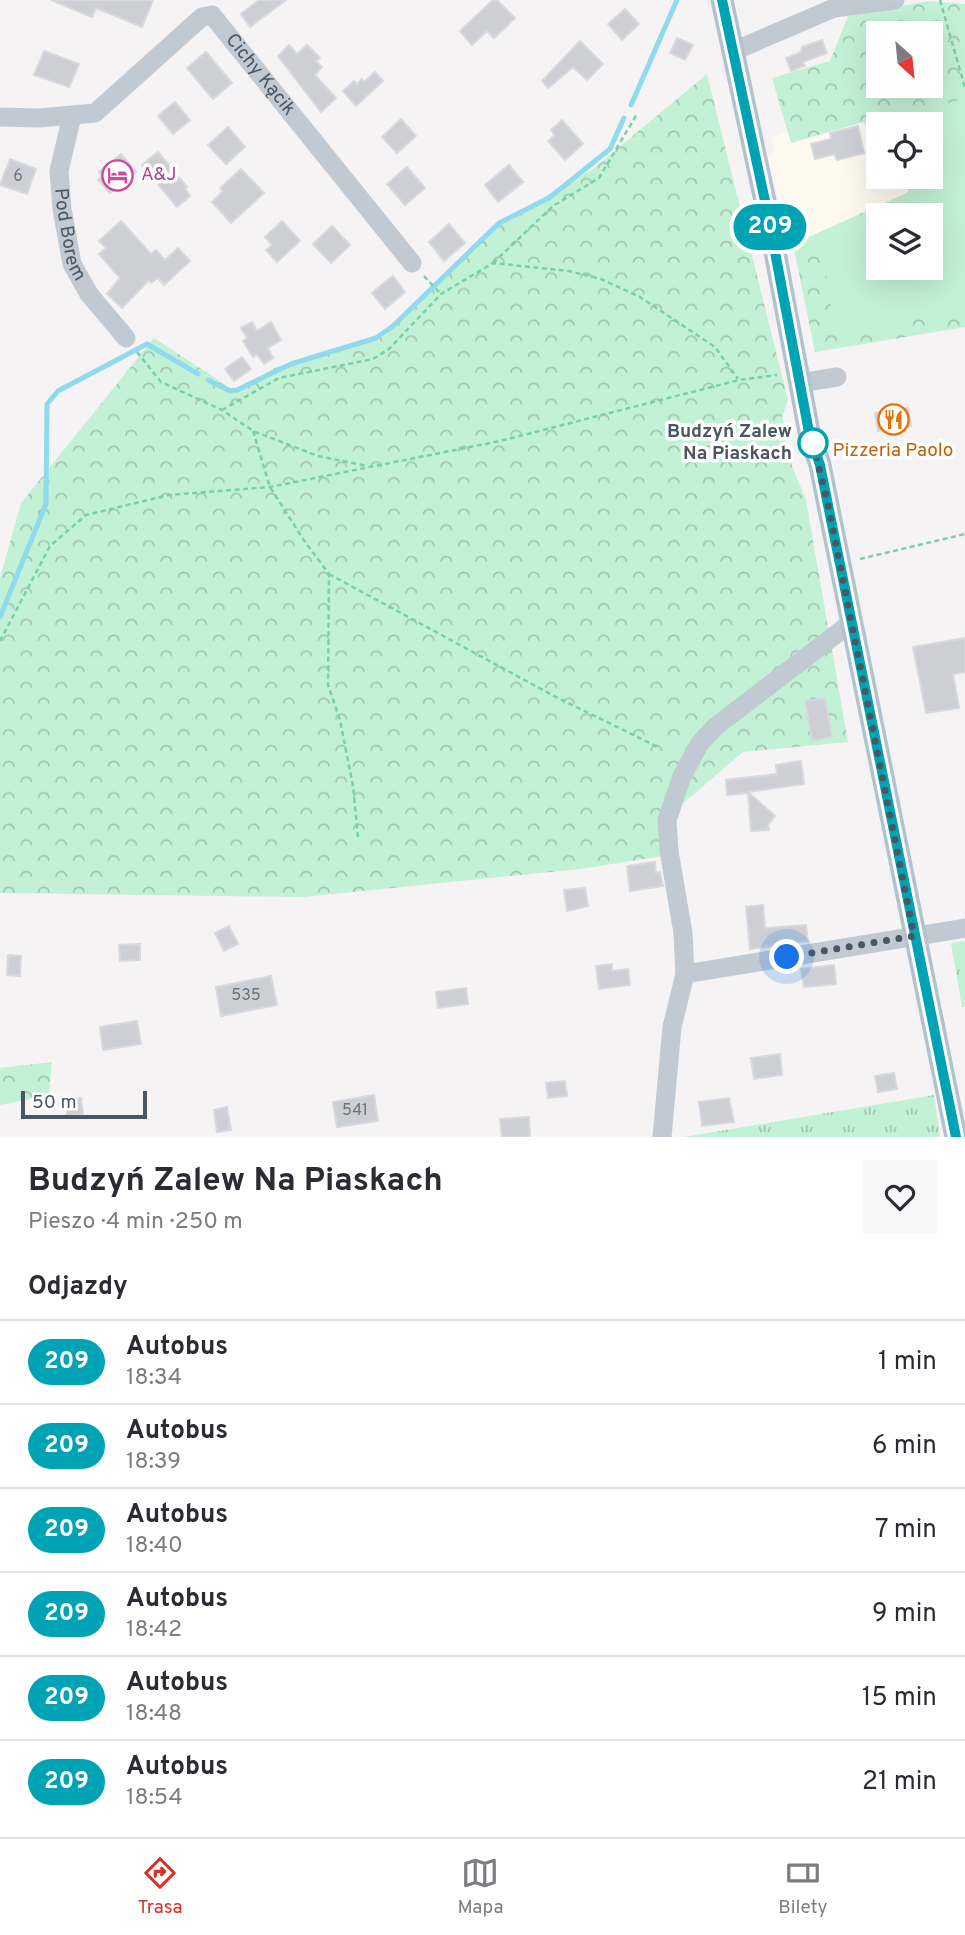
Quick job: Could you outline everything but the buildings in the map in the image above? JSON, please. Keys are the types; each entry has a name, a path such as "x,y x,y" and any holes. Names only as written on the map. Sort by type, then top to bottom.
{"main road":[{"path":"722,0 809,432 820,465 956,1137"}],"street":[{"path":"734,51 834,8 895,0"},
{"name":"Cichy Kącik","path":"0,117 39,118 95,113 202,17 212,15 412,262"},
{"name":"Pod Borem","path":"72,116 59,171 62,209 72,264 89,294 131,345"},
{"path":"798,377 837,377"},
{"path":"662,1137 672,1027 685,974 683,933 669,851 667,820 682,776 700,743 735,710 852,622"},
{"path":"685,974 965,928"}],"path":[{"path":"940,0 965,88"},
{"path":"222,410 279,378 373,359 390,349 441,293 493,263 552,206 599,178 637,114"},
{"path":"493,263 569,271 601,279 640,297 715,347 739,380"},
{"path":"428,281 441,293"},
{"path":"131,345 161,382 222,410 253,431 318,456 370,467"},
{"path":"0,641 50,546 86,515 169,495 270,487 547,431 739,380 798,377"},
{"path":"253,431 270,487 329,574 554,696 660,748"},
{"path":"840,564 965,534"},
{"path":"329,574 328,685 340,720 353,786 358,837"}],"shaded area":[{"path":"864,122 866,189 910,191 884,203 866,203 866,211 793,244 766,156 774,152 771,138 787,131 792,143"}],"green space":[{"path":"929,1 965,4 965,327 815,352 793,244 866,211 866,280 943,280 943,203 884,203 909,192 907,189 943,189 943,112 866,112 866,126 863,122 791,143 772,78 830,61 848,16"},
{"path":"707,74 788,400 782,416 792,466 806,500 848,742 743,752 673,812 663,856 580,869 303,897 0,893 0,578 21,503 154,338 235,391 276,367 384,336 503,220 593,169"},
{"path":"963,99 965,309 836,337 820,238 866,214 866,280 943,280 943,203 887,203 910,191 909,189 943,189 943,112 919,112"},
{"path":"965,941 965,1007 962,1007 951,943"},
{"path":"52,1062 49,1095 0,1105 0,1068"},
{"path":"934,1095 940,1137 684,1137"}],"waterway":[{"path":"631,105 677,0"},
{"path":"208,380 230,391 237,390 291,364 376,338 393,326 499,223 549,198 610,149 624,118"},
{"path":"0,617 46,504 47,404 58,391 147,344 198,374"}],"bus line":[{"name":"209","path":"722,0 768,215 809,432 820,465 956,1137"}],"place":[{"name":"A&J","path":"118,175"},
{"name":"Pizzeria Paolo","path":"893,420"},
{"name":"Budzyń Zalew Na Piaskach","path":"813,443"}],"route":[{"path":"787,957 914,936 885,781 820,465 813,443"}]}
